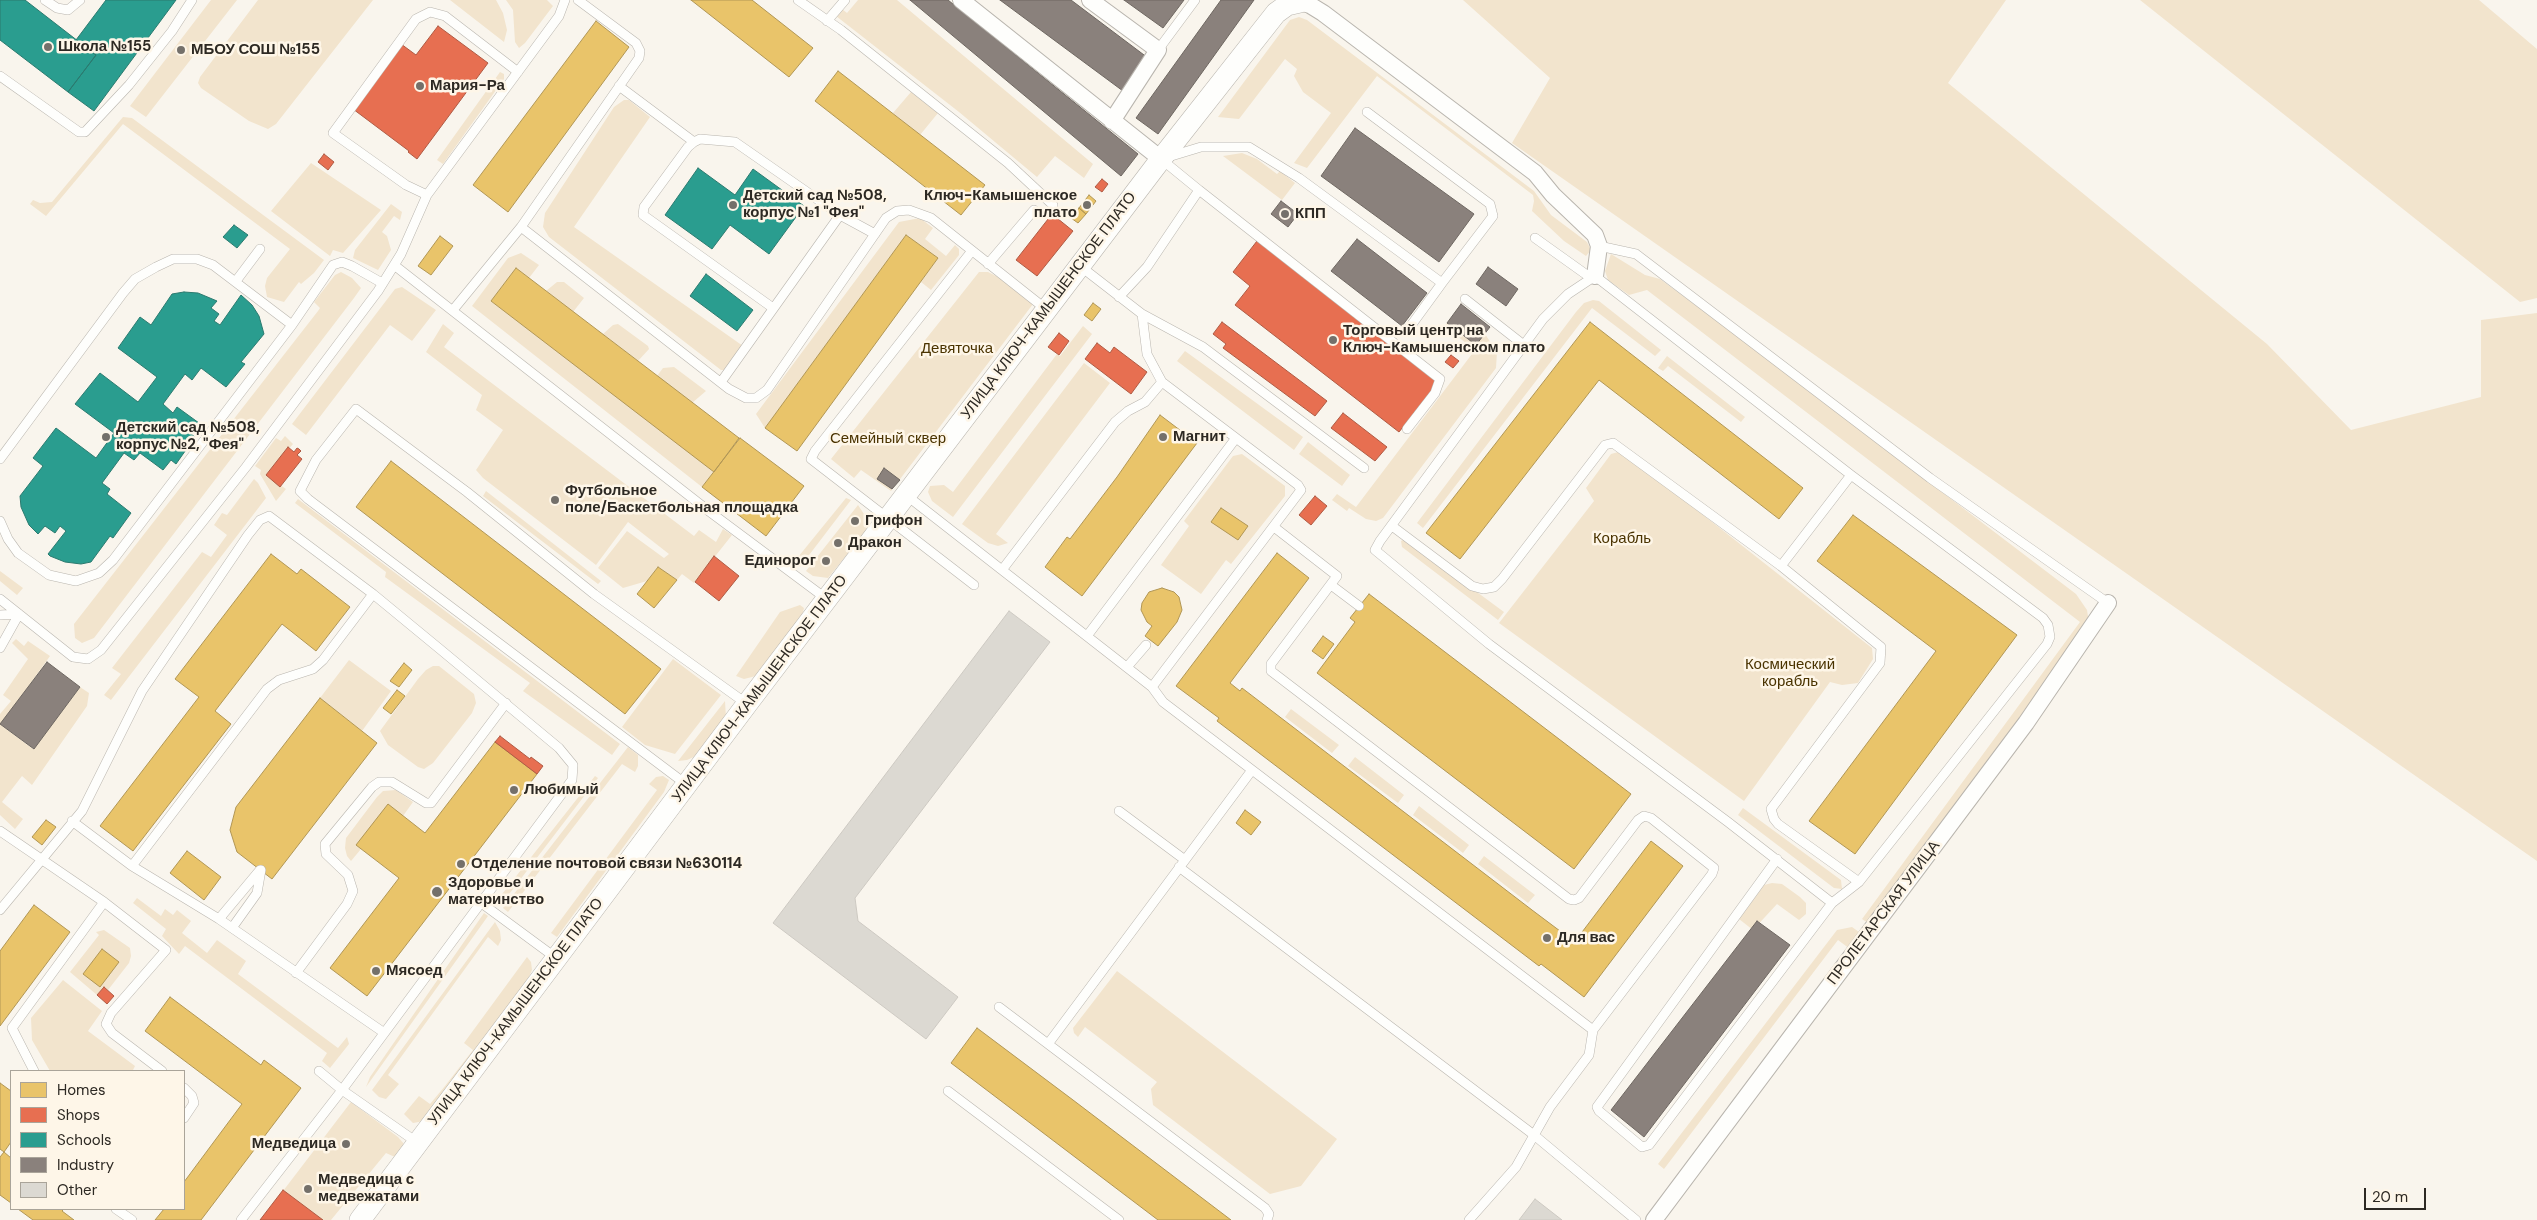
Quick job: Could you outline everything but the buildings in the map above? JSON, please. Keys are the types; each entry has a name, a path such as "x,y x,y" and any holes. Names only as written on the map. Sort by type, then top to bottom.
{"street":[{"path":"961,0 1161,159"},
{"path":"1090,0 1158,50 1112,120"},
{"name":"УЛИЦА КЛЮЧ-КАМЫШЕНСКОЕ ПЛАТО","path":"360,1220 747,704 828,600 888,517 1161,159 1276,13 1287,5 1301,1 1310,4 1323,13 1535,173 1553,195 1595,235 1598,246"},
{"path":"1593,277 1598,246"},
{"name":"ПРОЛЕТАРСКАЯ УЛИЦА","path":"1654,1220 2026,723 2108,603"}],"lane":[{"path":"45,0 57,8 68,10 80,0"},
{"path":"0,76 79,132 85,132 129,85 172,31 192,0"},
{"path":"0,599 73,657 88,659 98,653 246,467 382,283 394,265 427,195 559,16 565,0"},
{"path":"452,310 521,227 639,58 638,46 578,0"},
{"path":"798,0 828,21 1008,163 1053,205"},
{"path":"828,21 845,0"},
{"path":"1158,50 1195,0"},
{"path":"427,195 406,185 333,133 416,19 430,12 445,16 518,72"},
{"path":"620,86 694,142"},
{"path":"1367,112 1490,204 1493,216 1407,331"},
{"path":"773,308 643,215 644,207 688,147 694,142 700,138 735,142 840,215 874,234"},
{"path":"1161,159 1201,147 1249,147 1299,178 1442,283"},
{"path":"1161,159 1440,379 1435,393 1407,429"},
{"path":"1119,297 1147,267 1199,190"},
{"path":"521,227 742,397 756,398 767,390 874,234 892,213 909,210 931,218 971,252 1046,310"},
{"path":"988,264 1034,210"},
{"path":"721,382 840,215"},
{"path":"1535,238 1593,277 1851,475 2043,618 2048,625 2050,634 2047,644 1859,882 1832,903 1649,1145 1645,1147 1640,1146 1599,1112 1598,1105 1776,859"},
{"path":"1598,246 1636,254 1930,478 2108,603"},
{"path":"236,281 260,250"},
{"path":"971,252 811,459 820,468 888,517 974,585"},
{"path":"0,459 135,279 173,259 197,259 213,265 292,325"},
{"path":"0,521 8,539 18,553 49,575 76,580 99,574 113,560 292,325 333,265 342,262 382,283"},
{"path":"394,265 710,512 828,600"},
{"path":"1080,266 1142,314 1203,347 1364,468"},
{"path":"1593,277 1568,294 1543,319 1525,346 1380,540 1376,551 1492,647 1832,903"},
{"path":"1466,299 1525,346"},
{"path":"1142,314 1147,354 1162,382 1298,485 1301,490 1152,687"},
{"path":"1002,570 1115,422 1128,411 1145,402 1162,382"},
{"path":"687,785 308,499 300,491 316,460 356,409 467,492 594,594 747,704"},
{"path":"1087,636 1236,438"},
{"path":"1392,526 1472,586 1484,589 1494,586 1502,579 1605,445 1613,443 1781,566 1878,644 1882,651 1880,662 1772,809 1774,819 1778,824 1859,882"},
{"path":"1781,566 1851,475"},
{"path":"906,495 1152,687 1164,702 1593,1030"},
{"path":"0,910 82,811 142,691 260,520 269,516 373,594 563,751 571,761 573,772 570,782 383,1032 342,1090 240,1220"},
{"path":"1274,527 1335,573 1336,579 1271,664 1271,671 1569,899 1579,898 1638,820 1644,816 1651,818 1714,868 1712,874 1593,1030 1590,1055 1550,1107 1516,1167 1469,1220"},
{"path":"1331,585 1359,606"},
{"path":"132,866 267,689 279,680 313,669 323,660 373,594"},
{"path":"0,615 19,614"},
{"path":"0,648 19,614"},
{"path":"1127,667 1146,645"},
{"path":"296,973 347,904 353,891 348,876 326,854 325,844 372,787 379,782 392,782 426,804 431,804 506,703"},
{"path":"1048,1044 1252,770"},
{"path":"1119,811 1182,864 1534,1135 1636,1220"},
{"path":"72,821 132,866 219,919 383,1032"},
{"path":"0,831 104,902 166,950 111,1013 106,1024 112,1033 161,1070"},
{"path":"219,919 260,870 257,892 232,928"},
{"path":"33,1070 12,1028 104,902"},
{"path":"480,902 556,958"},
{"path":"999,1007 1265,1208 1269,1214 1267,1220"},
{"path":"319,1071 342,1090 418,1143"},
{"path":"185,1089 192,1096 194,1103 185,1116"},
{"path":"948,1091 1119,1220"},
{"path":"117,1210 132,1220"}],"green space":[{"path":"211,0 237,0 146,117 130,106"},
{"path":"258,0 373,0 276,124 268,129 249,121 201,88 198,83 200,77"},
{"path":"450,0 496,0 503,13 507,30 504,42"},
{"path":"506,0 547,0 553,6 525,43 519,48 515,42 513,10"},
{"path":"858,0 897,0 1093,164 1084,178 1055,156 1037,177 959,112 836,16 842,9 847,13"},
{"path":"1463,0 2006,0 1948,83 2267,344 2351,430 2481,397 2481,320 2537,313 2537,861 1512,143 1550,78"},
{"path":"2140,0 2479,0 2537,49 2537,298 2520,302"},
{"path":"1299,17 1307,20 1534,191 1551,215 1587,242 1591,250 1586,256 1564,241 1532,211 1533,195 1377,76 1307,168 1294,163 1331,113 1303,92 1294,76 1297,69 1285,59 1239,119 1218,117 1290,20"},
{"path":"500,72 504,74 504,79 443,164 437,160"},
{"path":"911,92 938,113 920,135 893,113"},
{"path":"624,100 629,100 650,117 574,227 743,346 726,370 721,370 549,237 543,227 545,213 614,107"},
{"path":"123,117 132,118 324,260 314,273 301,284 299,282 284,302 267,297 265,286 267,278 290,249 123,124 46,216 30,204 33,200 40,203 52,202"},
{"path":"1242,153 1257,159 1277,174 1280,171 1295,183 1282,200 1223,156"},
{"path":"311,163 381,210 343,253 333,250 330,256 271,211"},
{"path":"391,204 402,212 400,220 394,216 382,232 387,236 391,250 378,270 353,258 355,250"},
{"path":"920,218 933,228 925,239 946,256 955,245 959,249 959,255 931,290 921,282 938,258 906,235 765,428 756,414 899,222"},
{"path":"521,253 539,265 529,278 516,268 491,301 714,471 702,487 472,306 508,258"},
{"path":"1611,254 1645,275 1660,279 1713,318 2076,594 2087,610 2089,623 1871,925 1862,919 2080,622 1647,290 1629,295 1608,280 1605,271"},
{"path":"341,272 352,278 361,288 94,638 82,643 75,638 74,624 318,311 320,308 314,302 335,275"},
{"path":"979,272 988,272 998,277 1033,304 891,491 861,470 854,478 831,459"},
{"path":"557,282 564,282 584,298 573,312 546,291"},
{"path":"402,287 436,310 412,341 390,325 306,435 292,424 395,289"},
{"path":"1593,300 1599,301 1661,350 1655,356 1592,308 1423,528 1417,523 1576,312 1584,303"},
{"path":"1447,323 1476,345 1485,334 1497,352 1496,368 1383,518 1376,521 1366,519 1349,508 1347,511 1332,500 1337,494 1356,507 1475,350 1444,326"},
{"path":"443,324 454,333 444,347 694,536 699,530 716,542 723,529 732,535 694,583 682,574 677,580 658,567 647,581 623,588 598,568 627,531 664,558 669,554 628,522 596,565 483,478 476,470 503,430 476,410 482,395 426,352"},
{"path":"618,324 648,346 649,349 638,361 603,334 613,325"},
{"path":"1083,326 1092,334 953,517 932,501 928,492 930,486 944,485 953,492 1057,354 1060,356"},
{"path":"1185,351 1303,437 1294,450 1177,361"},
{"path":"1667,356 1745,417 1741,422 1668,366 1663,371 1658,368"},
{"path":"1084,363 1110,383 996,534 1008,543 998,546 988,543 962,524"},
{"path":"674,367 706,391 692,403 657,376 663,368"},
{"path":"285,436 293,444 266,475 286,489 276,501 260,474 261,470 255,466 276,438 281,441"},
{"path":"1308,442 1350,475 1342,486 1299,454"},
{"path":"1622,451 1872,648 1873,659 1858,683 1842,685 1830,682 1744,801 1499,623 1594,501 1586,488 1611,454"},
{"path":"1242,454 1285,486 1285,496 1231,564 1226,560 1201,594 1161,565 1189,526 1184,521 1233,456"},
{"path":"254,479 266,498 111,700 104,695 121,674 112,668 202,552 211,557 227,535 214,525 222,513 227,515"},
{"path":"486,491 601,581 598,584 483,496"},
{"path":"846,498 851,500 800,567 794,562"},
{"path":"298,499 620,744 612,755 523,691 530,683 385,577 386,572 295,503"},
{"path":"858,505 868,520 866,531 828,578 813,576 806,571"},
{"path":"1405,539 1504,612 1498,620 1402,547 1401,541"},
{"path":"0,571 23,588 17,595 0,581"},
{"path":"800,605 804,608 801,620 756,676 744,679 736,676 780,612"},
{"path":"16,639 24,646 28,641 50,656 1,725 33,749 80,687 89,693 87,706 32,785 22,776 2,802 23,819 15,829 0,815 0,714 11,701 3,695 28,659 12,643"},
{"path":"673,659 721,695 675,754 645,745 622,727"},
{"path":"349,660 391,691 362,731 320,698"},
{"path":"433,666 439,666 474,694 476,703 472,713 433,763 424,769 418,767 388,745 380,731 418,679 426,670"},
{"path":"725,701 726,718 696,756 678,761"},
{"path":"1291,709 1339,745 1332,753 1285,717"},
{"path":"628,747 638,755 638,766 635,772 622,764 508,912 503,908"},
{"path":"1355,757 1404,795 1398,803 1348,766"},
{"path":"595,776 598,778 500,906 495,903"},
{"path":"663,776 669,780 664,792 557,937 551,933 657,790 649,784 656,777"},
{"path":"396,790 413,802 403,816 361,849 351,861 347,856 345,848 346,838 383,791"},
{"path":"1419,806 1469,845 1463,853 1413,815"},
{"path":"1743,808 1841,880 1842,889 1834,888 1738,815"},
{"path":"1484,856 1535,895 1528,903 1478,864"},
{"path":"1772,883 1782,884 1800,897 1806,903 1806,914 1799,920 1777,904 1753,930 1739,919 1764,885"},
{"path":"137,898 161,916 165,909 173,915 177,910 191,921 182,933 207,953 217,940 246,961 238,974 338,1048 347,1037 349,1044 330,1068 322,1061 327,1053 185,946 179,954 162,936 166,929 133,903"},
{"path":"484,913 488,916 366,1087 370,1077"},
{"path":"495,922 500,931 501,940 498,946 488,937 388,1075 399,1084 386,1099 379,1097 372,1090"},
{"path":"1852,927 1866,937 1854,952 1838,940 1664,1169 1658,1164 1837,930"},
{"path":"104,930 130,948 131,956 129,963 108,990 104,987 97,995 70,972 99,935 96,932"},
{"path":"527,957 531,962 532,970 528,979 424,1121 413,1123 404,1114 419,1096 430,1104 445,1086 473,1050 464,1043"},
{"path":"1117,971 1337,1139 1301,1186 1270,1194 1153,1105 1151,1089 1157,1082 1085,1027 1078,1037 1074,1033 1073,1028"},
{"path":"63,980 102,1011 88,1031 135,1066 133,1070 49,1070 32,1040 31,1018"},
{"path":"351,1102 398,1137 404,1144 403,1151 397,1158 386,1153 331,1220 323,1220 283,1191"}],"place":[{"name":"Школа №155","path":"48,47"},
{"name":"МБОУ СОШ №155","path":"181,50"},
{"name":"Мария-Ра","path":"420,86"},
{"name":"Детский сад №508, корпус №1 \"Фея\"","path":"733,205"},
{"name":"Ключ-Камышенское плато","path":"1087,205"},
{"name":"КПП","path":"1285,214"},
{"name":"Торговый центр на Ключ-Камышенском плато","path":"1333,340"},
{"name":"Детский сад №508, корпус №2, \"Фея\"","path":"106,437"},
{"name":"Магнит","path":"1163,437"},
{"name":"Футбольное поле/Баскетбольная площадка","path":"555,500"},
{"name":"Грифон","path":"855,521"},
{"name":"Дракон","path":"838,543"},
{"name":"Единорог","path":"826,561"},
{"name":"Любимый","path":"514,790"},
{"name":"Отделение почтовой связи №630114","path":"461,864"},
{"name":"Здоровье и материнство","path":"437,892"},
{"name":"Для вас","path":"1547,938"},
{"name":"Мясоед","path":"376,971"},
{"name":"Медведица","path":"346,1144"},
{"name":"Медведица с медвежатами","path":"308,1189"}],"park label":[{"name":"Девяточка","path":"957,349"},
{"name":"Семейный сквер","path":"888,439"},
{"name":"Корабль","path":"1622,539"},
{"name":"Космический корабль","path":"1790,674"}]}
